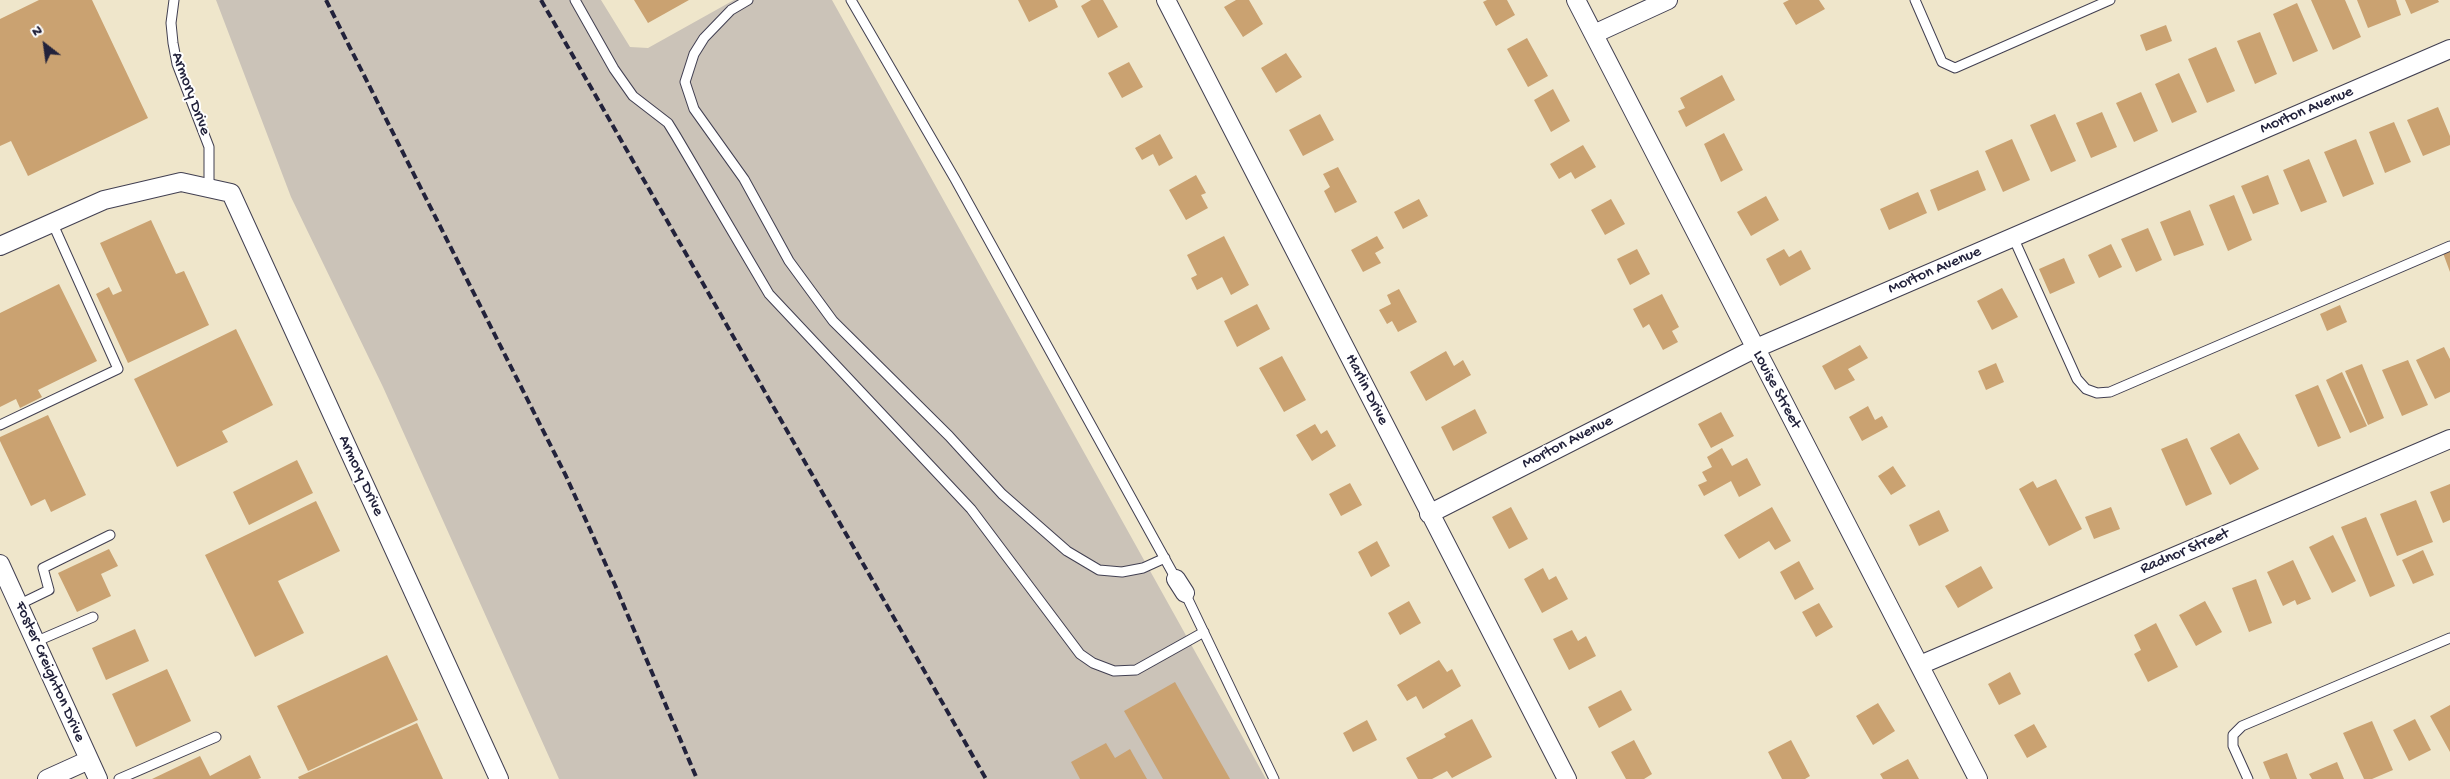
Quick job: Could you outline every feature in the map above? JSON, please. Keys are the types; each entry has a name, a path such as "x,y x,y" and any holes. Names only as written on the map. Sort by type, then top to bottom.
{"street":[{"name":"Harlin Drive","path":"1166,0 1567,779"},
{"name":"Louise Street","path":"1576,0 1754,349 1920,664 1978,779"},
{"path":"1594,34 1668,0"},
{"name":"Morton Avenue","path":"1429,514 1754,349 2450,49"},
{"name":"Armory Drive","path":"0,246 104,200 181,182 231,193 499,779"},
{"name":"Radnor Street","path":"1920,664 2450,439"},
{"name":"Foster Creighton Drive","path":"0,564 98,779"},
{"path":"47,779 89,760"}],"lane":[{"name":"Armory Drive","path":"174,0 171,23 173,43 177,64 209,147 209,188"},
{"path":"575,0 614,69 633,96 668,124 676,136 769,294 971,509 1080,654 1093,663 1114,671 1136,670 1204,632"},
{"path":"748,0 731,10 704,38 694,54 685,82 694,109 744,179 789,261 833,321 949,436 1002,494 1066,551 1099,570 1122,572 1143,568 1165,558"},
{"path":"851,0 955,179 1181,586 1274,779"},
{"path":"1915,0 1942,62 1955,68 2110,0"},
{"path":"0,425 118,370 52,222"},
{"path":"2013,238 2077,379 2086,389 2097,393 2110,392 2450,246"},
{"path":"18,605 49,590 43,568 110,535"},
{"path":"35,642 93,616"},
{"path":"2248,779 2233,746 2233,735 2242,726 2450,638"},
{"path":"119,779 216,737"}],"shaded area":[{"path":"216,0 601,0 630,47 648,48 734,0 832,0 1266,779 559,779 383,387 291,197"}],"building":[{"path":"39,0 92,0 148,118 28,176 11,141 0,146 0,19"},
{"path":"634,0 689,0 648,23"},
{"path":"1018,0 1055,0 1058,7 1029,22"},
{"path":"1091,0 1103,0 1118,27 1098,38 1081,6"},
{"path":"1236,0 1249,0 1263,24 1243,37 1224,7"},
{"path":"1487,0 1507,0 1515,15 1496,26 1483,2"},
{"path":"1789,0 1819,0 1825,9 1796,25 1783,3"},
{"path":"2311,0 2345,0 2361,37 2333,50"},
{"path":"2357,0 2396,0 2401,15 2368,28"},
{"path":"2405,0 2438,0 2439,2 2411,14"},
{"path":"2297,3 2318,51 2293,62 2273,14"},
{"path":"2166,25 2172,41 2146,51 2140,35"},
{"path":"2260,32 2277,74 2255,84 2237,41"},
{"path":"1527,38 1548,76 1528,87 1507,49"},
{"path":"2216,47 2235,91 2207,103 2188,59"},
{"path":"1286,53 1302,77 1276,93 1261,68"},
{"path":"1129,62 1143,87 1122,98 1108,73"},
{"path":"2179,73 2197,112 2172,123 2155,84"},
{"path":"1722,75 1735,100 1686,127 1678,111 1685,108 1680,98"},
{"path":"1553,89 1570,121 1551,132 1534,100"},
{"path":"2141,92 2158,131 2134,142 2116,103"},
{"path":"2438,107 2450,136 2450,145 2423,156 2407,120"},
{"path":"2102,112 2117,147 2091,158 2076,123"},
{"path":"1320,114 1334,140 1303,156 1289,130"},
{"path":"2055,114 2076,161 2051,172 2030,125"},
{"path":"2394,122 2411,162 2385,173 2369,132"},
{"path":"1724,133 1743,170 1721,182 1704,144"},
{"path":"1160,134 1173,158 1159,166 1153,154 1142,160 1135,148"},
{"path":"2012,139 2030,180 2003,192 1985,151"},
{"path":"2356,139 2374,184 2343,197 2324,152"},
{"path":"1583,145 1596,167 1575,179 1571,172 1559,179 1550,164"},
{"path":"2309,159 2327,202 2301,212 2283,170"},
{"path":"1338,167 1357,202 1335,213 1324,191 1330,187 1323,174"},
{"path":"1978,170 1986,190 1938,211 1930,190"},
{"path":"1196,175 1206,193 1201,195 1208,208 1186,220 1169,190"},
{"path":"2268,175 2279,204 2253,214 2241,186"},
{"path":"1918,192 1927,213 1889,230 1880,209"},
{"path":"2234,195 2252,240 2228,251 2209,205"},
{"path":"1766,196 1779,220 1751,236 1737,212"},
{"path":"1419,199 1428,216 1403,229 1394,212"},
{"path":"1611,199 1625,224 1605,235 1591,210"},
{"path":"2190,210 2204,245 2174,256 2160,222"},
{"path":"151,220 176,274 184,271 209,325 128,363 96,294 109,287 113,295 122,291 100,243"},
{"path":"2148,228 2162,260 2136,272 2121,239"},
{"path":"1224,236 1249,285 1231,295 1222,277 1197,290 1191,278 1197,275 1187,255"},
{"path":"1377,236 1384,248 1375,253 1381,263 1363,272 1351,250"},
{"path":"2111,244 2122,267 2099,278 2088,255"},
{"path":"1637,249 1650,274 1630,285 1617,259"},
{"path":"1784,249 1789,257 1801,250 1811,269 1780,286 1766,259"},
{"path":"2450,250 2450,272 2443,253"},
{"path":"2064,258 2075,283 2050,294 2039,269"},
{"path":"59,284 97,361 38,390 42,397 20,408 16,399 0,407 0,313"},
{"path":"2002,288 2018,317 1992,330 1977,301"},
{"path":"1399,289 1417,322 1398,332 1392,321 1387,324 1379,310 1391,304 1387,295"},
{"path":"1662,294 1679,327 1672,331 1678,342 1663,350 1649,324 1643,328 1633,309"},
{"path":"1257,304 1270,329 1237,347 1224,321"},
{"path":"2340,305 2347,322 2327,331 2320,314"},
{"path":"236,329 273,405 222,431 228,442 177,467 134,379"},
{"path":"1860,345 1868,358 1848,369 1855,380 1835,390 1822,366"},
{"path":"2444,347 2450,359 2450,392 2435,399 2416,360"},
{"path":"1446,351 1454,366 1463,360 1471,375 1426,401 1410,372"},
{"path":"1282,356 1306,400 1284,412 1259,368"},
{"path":"2408,360 2428,405 2402,416 2382,370"},
{"path":"1996,363 2004,382 1986,390 1978,371"},
{"path":"2362,364 2384,418 2368,425 2345,371"},
{"path":"2342,372 2367,426 2350,433 2326,380"},
{"path":"2318,385 2341,438 2318,447 2295,395"},
{"path":"1868,406 1875,420 1882,416 1888,427 1862,441 1849,417"},
{"path":"1475,409 1487,433 1453,451 1441,427"},
{"path":"1721,412 1734,436 1711,448 1698,424"},
{"path":"48,415 86,495 51,512 45,499 31,506 0,441 0,437"},
{"path":"1315,424 1321,434 1327,430 1336,446 1312,461 1296,435"},
{"path":"2239,433 2259,469 2230,485 2210,448"},
{"path":"2187,438 2212,494 2186,506 2161,449"},
{"path":"1722,448 1732,466 1747,458 1761,485 1739,497 1731,481 1704,496 1698,485 1707,481 1702,472 1712,467 1707,457"},
{"path":"297,460 313,493 249,525 233,492"},
{"path":"1893,466 1906,486 1891,495 1878,476"},
{"path":"2056,479 2082,529 2049,546 2019,489 2033,481 2037,488"},
{"path":"1350,483 1362,505 1341,516 1329,494"},
{"path":"2450,484 2450,520 2443,523 2430,492"},
{"path":"2416,500 2433,542 2397,556 2380,514"},
{"path":"316,501 340,551 278,581 304,633 255,657 205,555"},
{"path":"1511,507 1528,539 1509,549 1492,517"},
{"path":"1772,507 1791,541 1775,550 1769,541 1739,559 1724,535"},
{"path":"2111,507 2120,529 2094,539 2085,517"},
{"path":"1939,510 1949,531 1919,546 1909,525"},
{"path":"2366,517 2395,586 2370,597 2341,527"},
{"path":"2333,535 2356,581 2332,593 2309,547"},
{"path":"1377,541 1390,566 1371,577 1358,552"},
{"path":"109,549 118,566 101,574 111,596 77,612 58,573"},
{"path":"2423,550 2434,575 2413,584 2402,560"},
{"path":"2293,560 2311,599 2297,605 2295,600 2283,606 2267,572"},
{"path":"1799,561 1814,589 1795,600 1780,572"},
{"path":"1981,566 1993,588 1958,608 1945,586"},
{"path":"1543,568 1549,580 1556,576 1568,599 1542,613 1524,579"},
{"path":"2256,579 2272,623 2249,632 2232,588"},
{"path":"1409,601 1421,623 1400,635 1388,613"},
{"path":"2205,601 2222,632 2196,646 2179,615"},
{"path":"1819,603 1833,627 1816,637 1802,612"},
{"path":"2156,623 2178,667 2148,682 2134,654 2141,650 2134,635"},
{"path":"135,629 149,661 106,680 92,648"},
{"path":"1572,630 1578,641 1586,636 1596,656 1569,670 1553,639"},
{"path":"387,655 418,720 308,771 277,706"},
{"path":"1439,660 1447,672 1452,669 1461,686 1423,709 1416,696 1407,701 1397,685"},
{"path":"167,669 191,721 136,747 112,694"},
{"path":"2010,672 2021,694 1999,705 1988,684"},
{"path":"1175,682 1230,779 1163,779 1124,711"},
{"path":"1621,690 1632,710 1599,728 1588,707"},
{"path":"1878,703 1895,731 1873,745 1856,716"},
{"path":"2450,705 2450,752 2430,716"},
{"path":"1472,719 1492,757 1452,778 1447,771 1432,779 1418,779 1406,758 1446,737 1444,734"},
{"path":"2415,719 2431,750 2409,761 2393,730"},
{"path":"1367,720 1377,740 1353,752 1343,733"},
{"path":"2372,721 2393,770 2372,779 2364,779 2343,733"},
{"path":"417,723 443,779 299,779 298,777"},
{"path":"2034,724 2047,747 2027,758 2014,735"},
{"path":"1634,740 1652,774 1644,779 1626,779 1611,752"},
{"path":"1791,740 1810,776 1805,779 1782,779 1768,752"},
{"path":"1106,743 1115,758 1130,749 1147,779 1080,779 1071,762"},
{"path":"2287,753 2297,779 2270,779 2263,762"},
{"path":"250,755 261,778 152,779 200,756 210,776"},
{"path":"1908,759 1919,779 1883,779 1880,774"},
{"path":"2337,762 2344,779 2312,779 2309,774"}],"railway":[{"path":"326,0 566,476 615,585 697,779"},
{"path":"541,0 986,779"}]}
